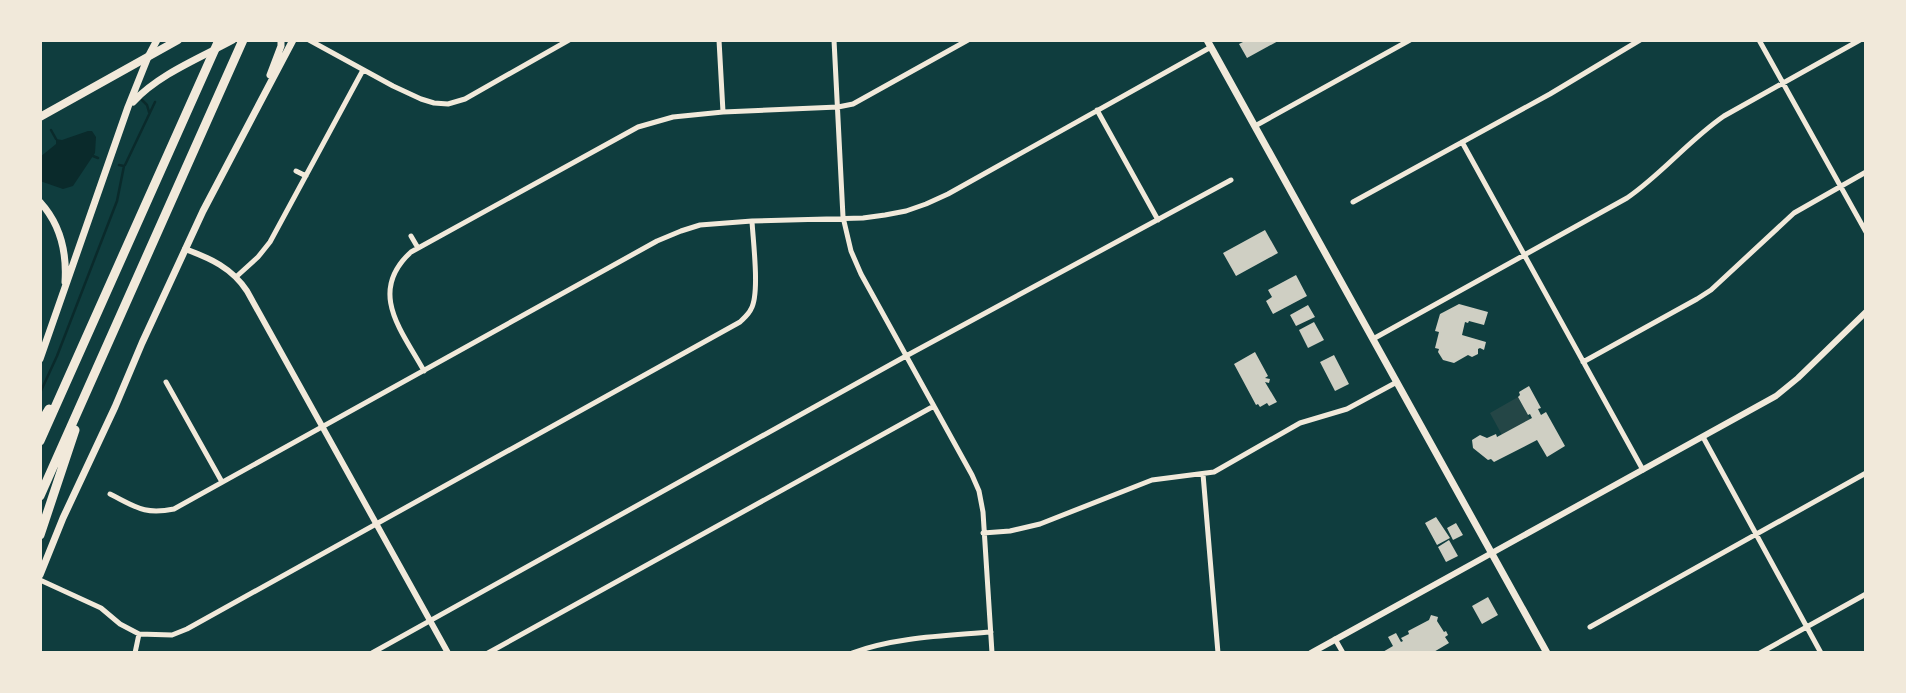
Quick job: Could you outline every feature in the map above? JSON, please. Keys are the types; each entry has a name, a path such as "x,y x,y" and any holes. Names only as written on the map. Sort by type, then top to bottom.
{"highway":[{"path":"40,441 219,40"},
{"path":"40,496 239,42"},
{"path":"40,424 90,329"},
{"path":"40,535 92,380"}],"main road":[{"path":"40,359 128,107 157,40"},
{"path":"40,117 178,40"},
{"path":"259,102 281,40"},
{"path":"40,577 62,518 115,407 185,248 293,40"},
{"path":"128,107 143,91 158,81 239,42"},
{"path":"1209,44 1547,653"},
{"path":"40,202 52,218 63,243 66,261 65,293"}],"street":[{"path":"309,40 421,99 448,104 465,99 569,40"},
{"path":"719,40 723,112"},
{"path":"834,40 844,217 851,251 979,491 983,512 992,653"},
{"path":"424,371 392,312 389,300 391,278 395,270 401,261 418,248 638,127 673,117 853,104 968,40"},
{"path":"1255,126 1410,40"},
{"path":"1353,202 1640,40"},
{"path":"1759,40 1866,232"},
{"path":"1373,339 1627,198 1642,188 1707,128 1860,40"},
{"path":"110,494 144,510 157,512 174,509 657,241 681,231 700,225 752,221 863,218 926,204 1097,110 1209,44"},
{"path":"236,277 270,243 363,70"},
{"path":"1097,110 1158,220"},
{"path":"1462,142 1643,470"},
{"path":"296,171 306,176"},
{"path":"1583,362 1711,290 1794,213 1866,172"},
{"path":"372,653 906,356 1231,180"},
{"path":"40,577 101,608 120,624 139,634 172,635 187,629 740,322 751,309 754,300 752,221"},
{"path":"411,236 418,248"},
{"path":"185,248 216,262 236,277 247,291 448,653"},
{"path":"1311,653 1776,396 1866,312"},
{"path":"166,382 222,482"},
{"path":"983,533 1010,531 1040,524 1152,480 1214,472 1300,423 1347,409 1397,382"},
{"path":"488,653 934,406"},
{"path":"1703,437 1821,653"},
{"path":"1590,627 1866,473"},
{"path":"1203,474 1218,653"},
{"path":"1760,653 1866,594"},
{"path":"852,653 868,647 915,639 991,632"},
{"path":"135,653 139,634"},
{"path":"1335,639 1343,653"}],"shaded area":[{"path":"92,131 96,137 95,153 73,186 63,189 40,181 40,157 56,144 56,139 62,140"},
{"path":"1518,397 1530,419 1502,435 1490,413"}],"building":[{"path":"1247,40 1280,40 1247,58 1239,44"},
{"path":"1265,230 1278,253 1236,276 1223,253"},
{"path":"1296,275 1307,296 1273,314 1266,301 1272,297 1268,290"},
{"path":"1459,304 1488,312 1484,325 1465,322 1462,335 1486,342 1484,350 1478,349 1478,354 1472,357 1468,355 1454,363 1443,360 1439,349 1435,348 1439,332 1435,331 1440,314"},
{"path":"1308,305 1315,317 1296,326 1290,315"},
{"path":"1314,322 1324,340 1308,348 1299,330"},
{"path":"1255,352 1268,376 1265,378 1270,379 1269,383 1265,382 1277,402 1269,406 1267,403 1260,407 1256,405 1234,364"},
{"path":"1334,355 1349,384 1335,391 1320,362"},
{"path":"1529,386 1541,408 1538,409 1541,415 1546,412 1565,446 1547,457 1537,440 1494,462 1488,460 1473,448 1472,440 1480,435 1487,438 1496,434 1497,437 1532,418 1518,397 1519,392"},
{"path":"1436,517 1450,538 1437,545 1425,523"},
{"path":"1456,523 1463,535 1453,540 1447,528"},
{"path":"1449,540 1458,556 1446,562 1438,547"},
{"path":"1488,597 1498,615 1482,624 1472,606"},
{"path":"1431,615 1438,617 1437,621 1444,632 1446,631 1448,635 1445,637 1449,643 1432,653 1381,653 1393,646 1388,637 1396,633 1401,642 1403,641 1401,638 1409,634 1408,631 1429,620"}],"waterway":[{"path":"142,100 149,112"},
{"path":"125,165 155,102"},
{"path":"51,130 56,139"},
{"path":"93,156 98,158"},
{"path":"40,393 117,201 124,166 119,165"}]}
